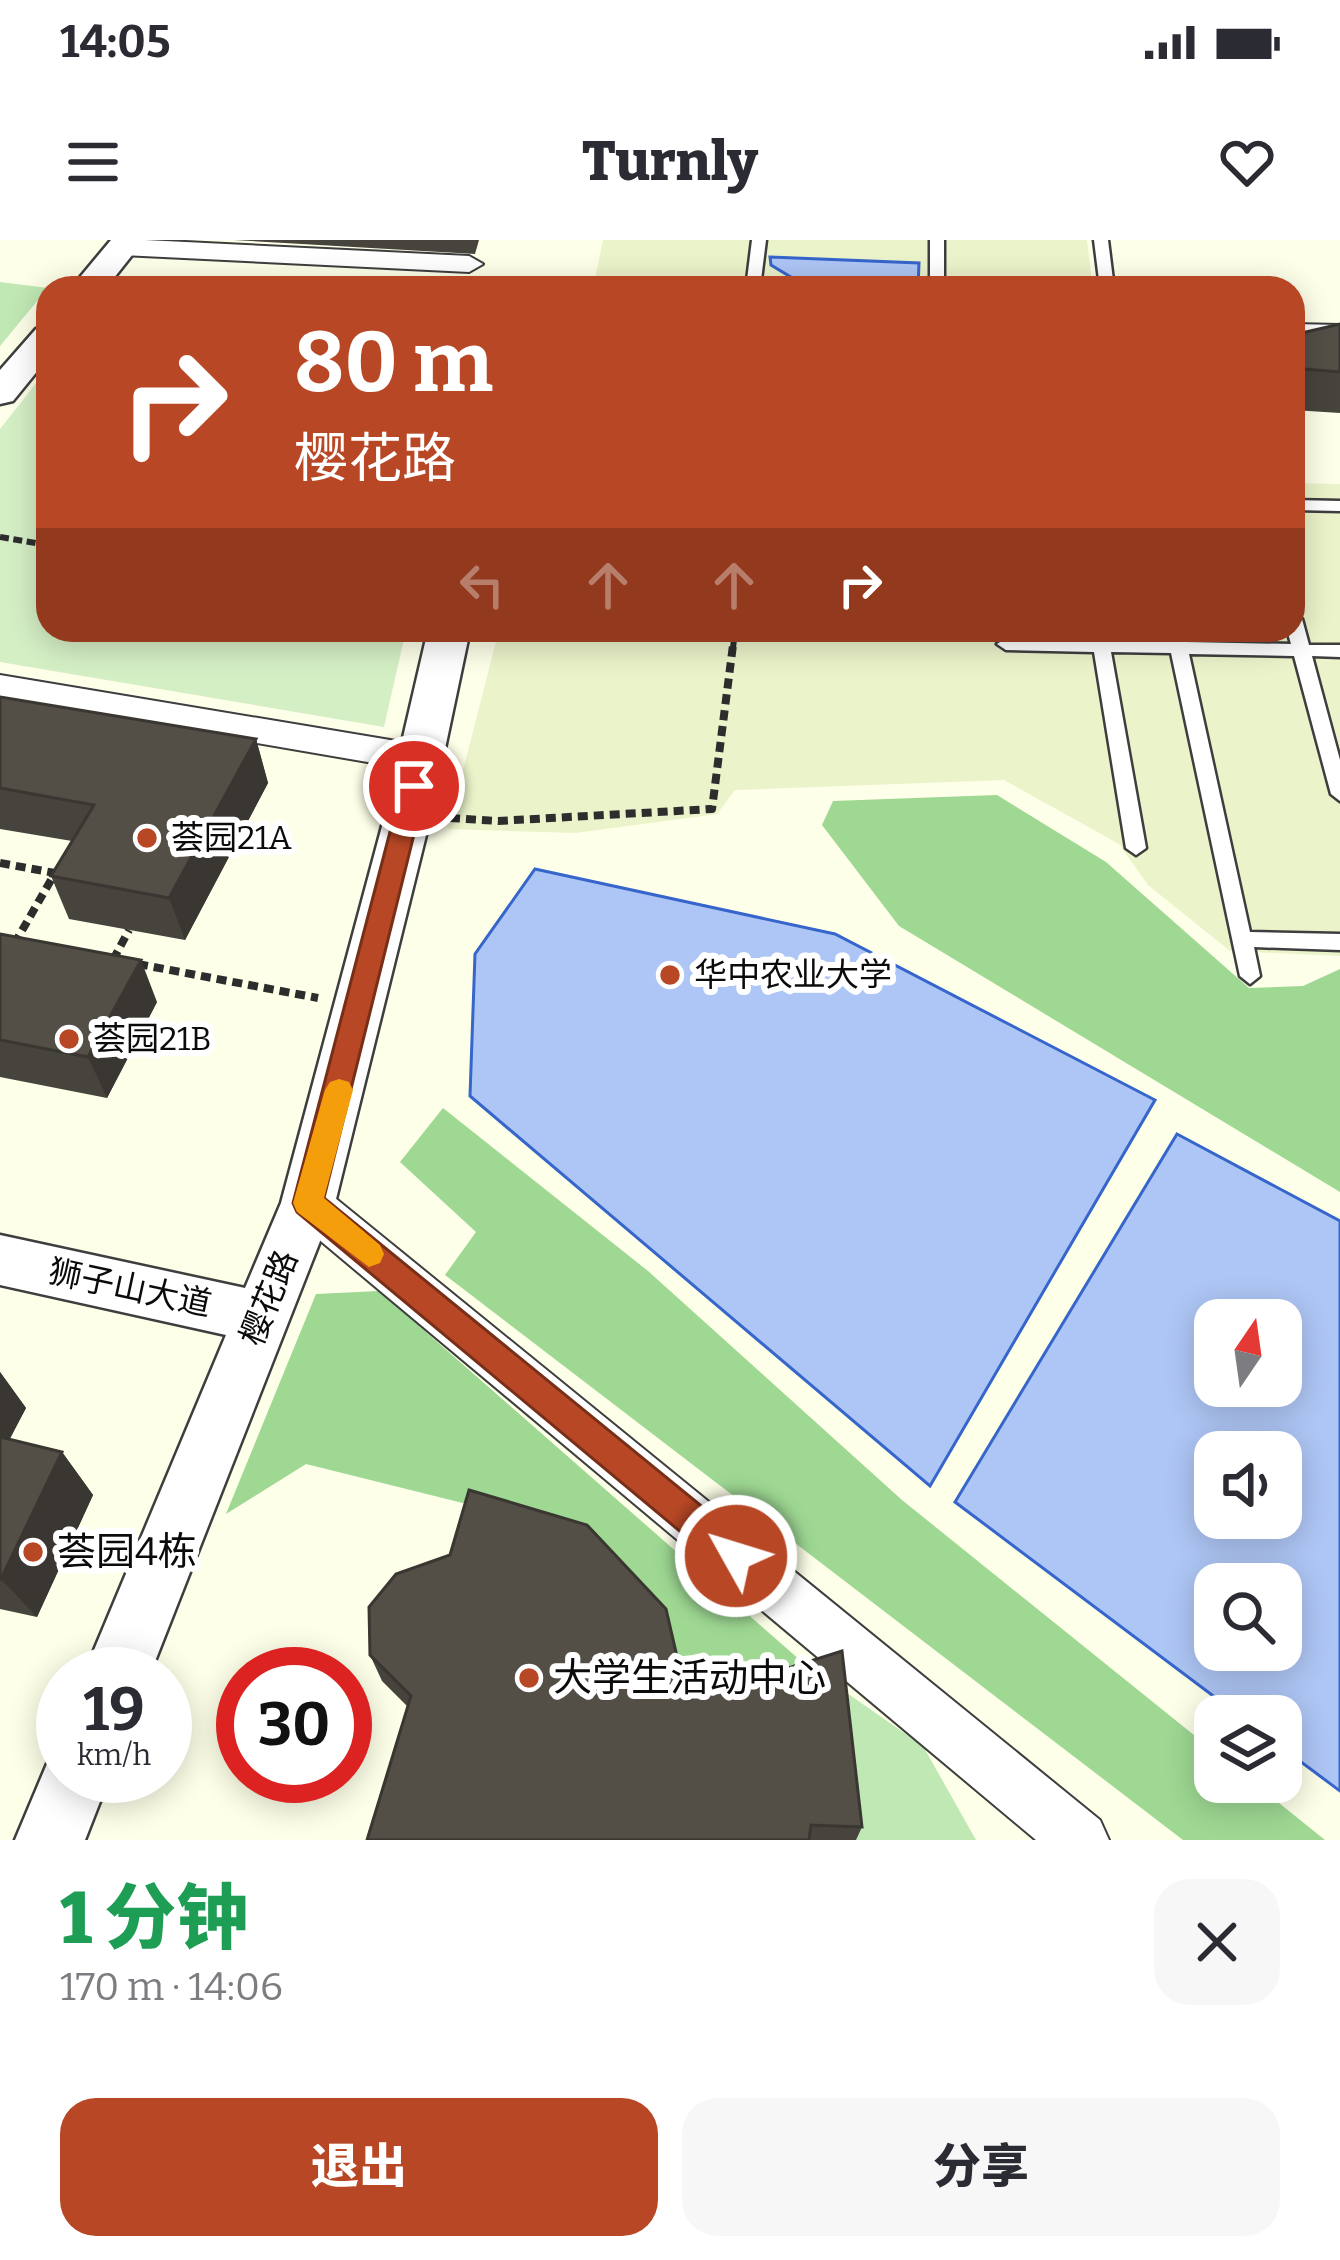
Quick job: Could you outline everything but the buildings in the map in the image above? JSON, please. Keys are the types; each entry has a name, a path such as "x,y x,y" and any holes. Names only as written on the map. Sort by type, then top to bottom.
{"street":[{"path":"98,276 125,243 387,250 469,264"},
{"path":"1305,333 1340,334"},
{"path":"0,393 36,350"},
{"name":"樱花路","path":"128,1647 308,1203 361,1006 446,642"},
{"path":"0,686 420,758"},
{"path":"308,1203 1024,1816 1080,1840"},
{"name":"狮子山大道","path":"0,1260 261,1317"},
{"path":"50,1840 65,1803"}],"lane":[{"path":"754,276 759,240"},
{"path":"937,240 937,276"},
{"path":"1101,240 1106,276"},
{"path":"1305,506 1340,506"},
{"path":"1006,644 1037,642"},
{"path":"1101,642 1136,848"},
{"path":"1177,642 1250,976"},
{"path":"1210,642 1340,651"},
{"path":"1300,642 1340,794"},
{"path":"1242,939 1340,942"}],"path":[{"path":"0,537 36,543"},
{"path":"408,815 498,821 712,809 733,642"},
{"path":"0,863 55,873 16,941"},
{"path":"107,970 129,930"},
{"path":"0,938 39,946"},
{"path":"108,958 361,1006"}],"green space":[{"path":"603,240 1087,240 1092,276 596,276"},
{"path":"0,282 36,286 36,302 0,346"},
{"path":"36,383 36,642 403,642 384,727 0,662 0,429"},
{"path":"1305,483 1340,484 1340,956 1230,951 1148,885 1119,844 1004,780 735,790 717,814 575,833 448,829 496,642 1305,642"},
{"path":"997,795 1106,862 1249,988 1303,986 1340,969 1340,1192 899,926 822,825 833,801"},
{"path":"443,1108 648,1271 902,1500 1194,1735 1194,1803 1279,1803 1325,1840 1183,1840 445,1275 476,1232 400,1162"},
{"path":"379,1291 809,1668 669,1706 555,1526 306,1464 226,1514 316,1294"},
{"path":"834,1684 923,1746 976,1840 849,1840"}],"water":[{"path":"770,257 919,263 918,276 789,276 771,265"},
{"path":"535,869 835,934 1155,1100 930,1486 470,1096 475,954"},
{"path":"1177,1134 1340,1221 1340,1791 1302,1763 1302,1695 1212,1695 955,1502"}],"slow traffic":[{"path":"339,1090 308,1203 369,1254"}],"place":[{"name":"荟园21A","path":"147,838"},
{"name":"华中农业大学","path":"670,975"},
{"name":"荟园21B","path":"69,1039"},
{"name":"荟园4栋","path":"33,1552"},
{"name":"大学生活动中心","path":"529,1678"}],"route":[{"path":"414,786 308,1203 736,1556"}]}
